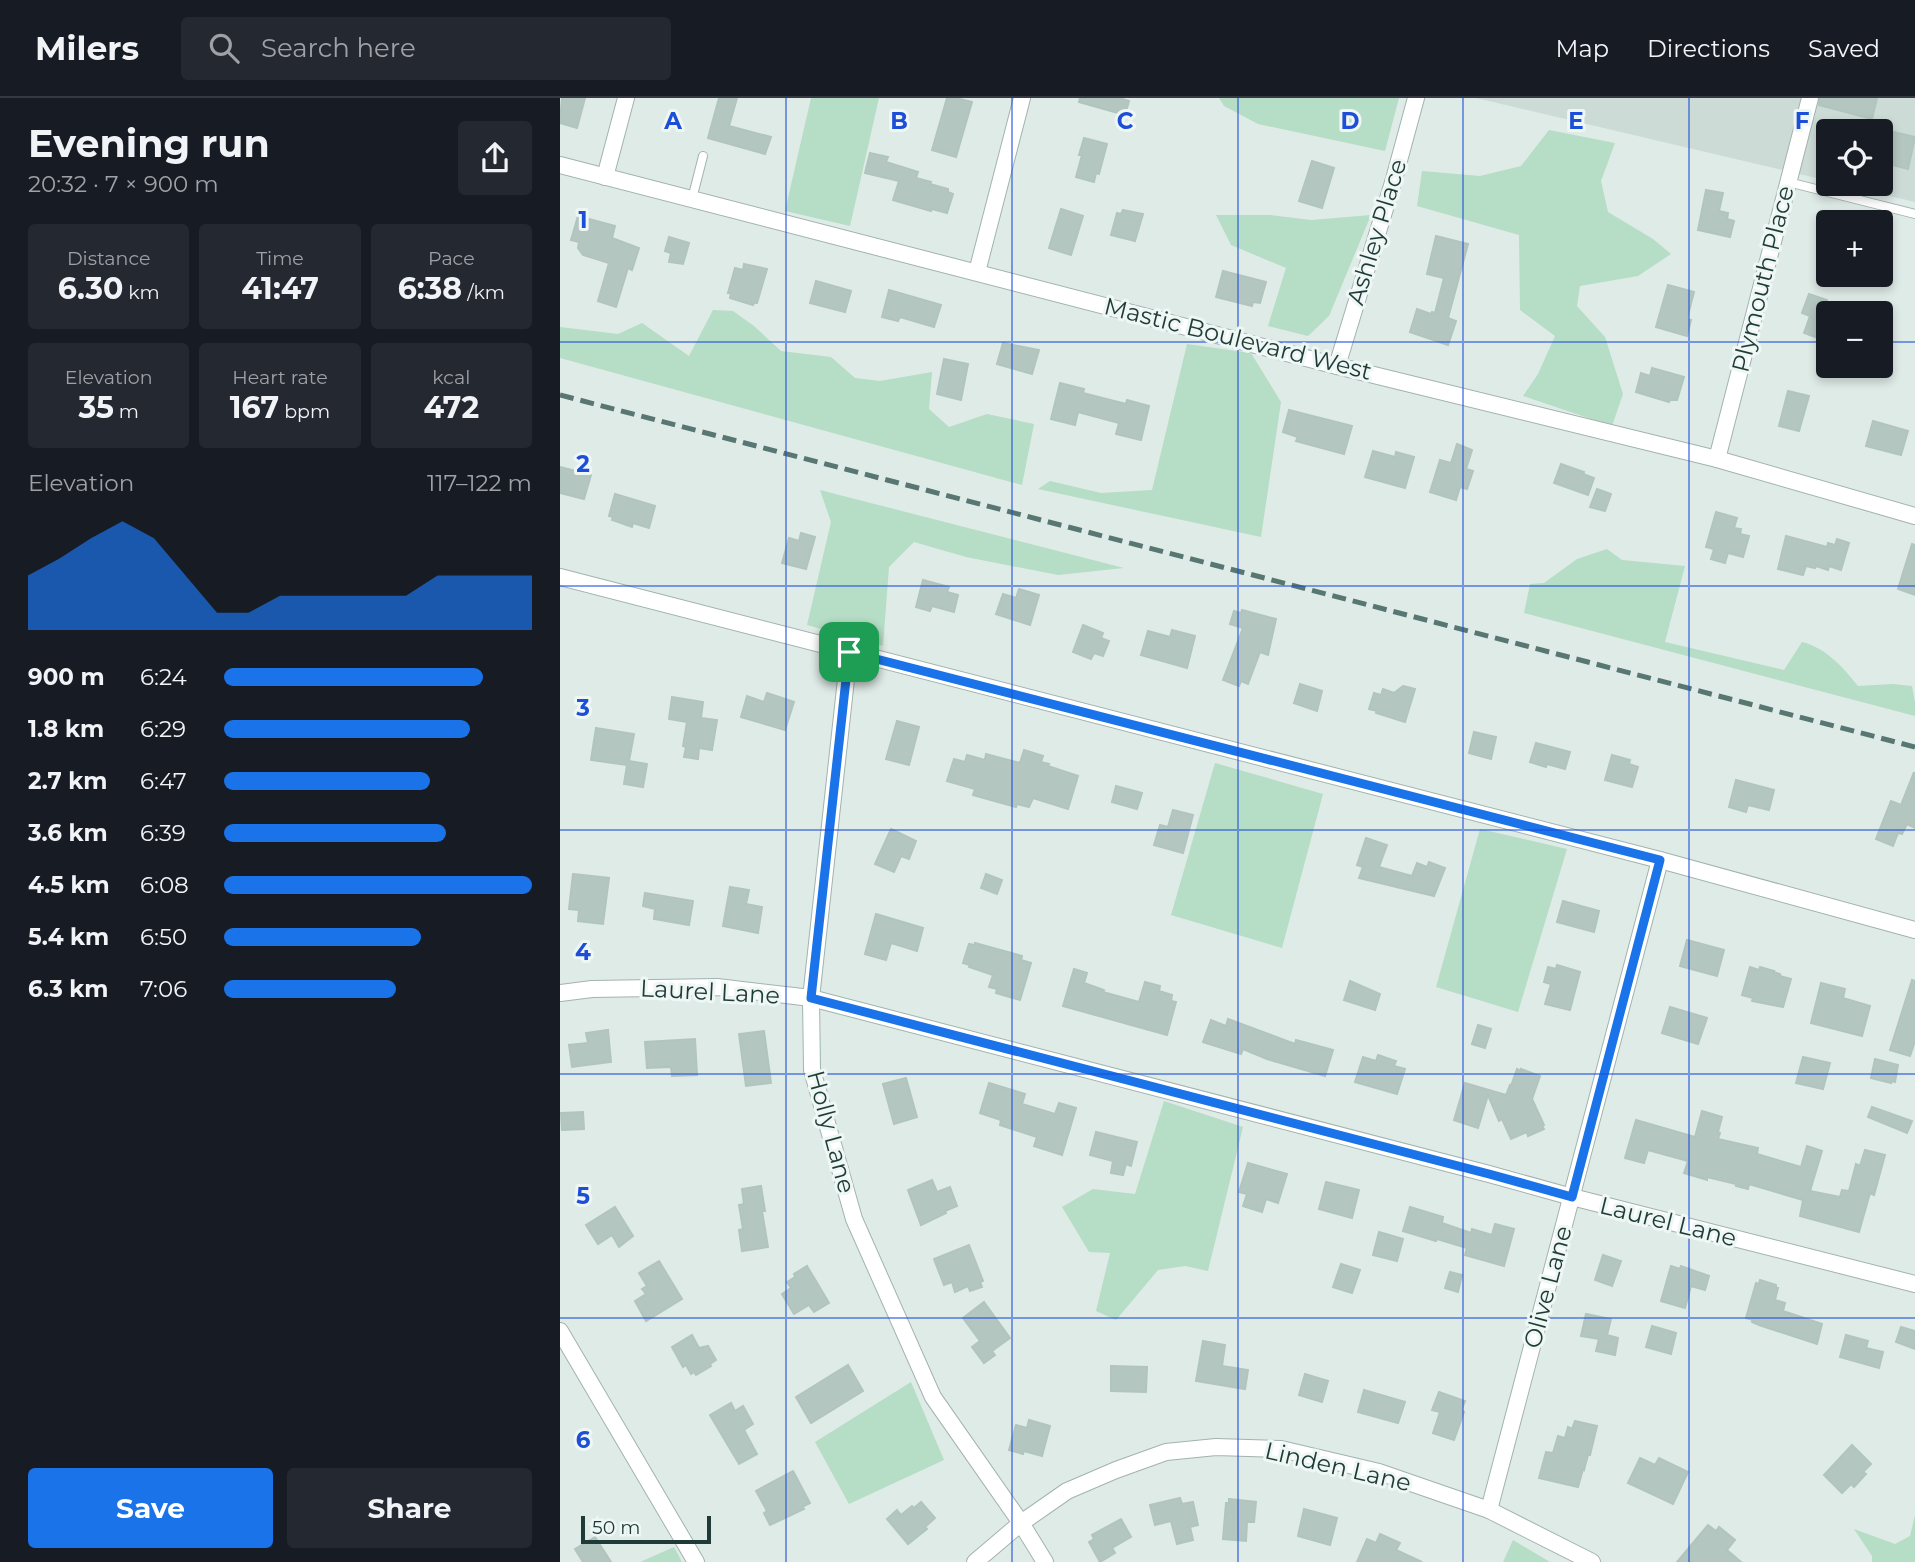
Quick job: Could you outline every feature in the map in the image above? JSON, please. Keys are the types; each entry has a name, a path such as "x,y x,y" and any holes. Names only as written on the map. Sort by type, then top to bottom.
{"street":[{"path":"605,177 626,98"},
{"path":"977,272 1022,98"},
{"name":"Ashley Place","path":"1337,366 1416,98"},
{"name":"Plymouth Place","path":"1717,459 1810,98"},
{"name":"Mastic Boulevard West","path":"560,165 1337,366 1717,459 1915,516"},
{"path":"560,577 1660,860 1915,930"},
{"name":"Holly Lane","path":"849,652 811,998 812,1070 854,1219 933,1397 1045,1562"},
{"name":"Olive Lane","path":"1489,1510 1660,860"},
{"name":"Laurel Lane","path":"560,993 592,989 717,987 811,998 1915,1284"},
{"path":"560,1331 696,1562"},
{"name":"Linden Lane","path":"975,1562 1021,1523 1067,1490 1166,1452 1216,1447 1281,1449 1379,1472 1489,1510 1592,1562"}],"lane":[{"path":"692,199 703,156"},
{"path":"1788,182 1915,214"}],"shaded area":[{"path":"1476,98 1915,98 1915,202 1889,196 1893,196 1893,119 1816,119 1816,178"}],"green space":[{"path":"811,98 879,98 850,226 785,211"},
{"path":"1219,98 1399,98 1385,151 1258,124 1224,106"},
{"path":"1549,130 1615,143 1601,181 1608,212 1653,239 1671,254 1638,276 1580,286 1577,306 1605,337 1623,394 1612,426 1523,396 1538,374 1555,336 1520,310 1519,235 1417,206 1422,171 1480,176 1521,166"},
{"path":"1216,215 1270,215 1311,220 1371,215 1329,316 1308,336 1268,326 1286,268 1231,245"},
{"path":"713,310 733,311 781,351 831,357 855,378 880,381 932,372 929,409 949,427 987,414 1034,424 1022,485 560,358 560,327 618,334 642,323 689,356"},
{"path":"1187,344 1251,353 1281,402 1261,537 1038,489 1050,481 1101,493 1152,490"},
{"path":"820,490 1124,568 1058,575 966,557 914,542 889,567 883,646 807,625 831,522"},
{"path":"1607,549 1622,560 1685,566 1665,642 1784,670 1802,642 1819,649 1840,665 1858,686 1912,686 1915,716 1524,613 1530,584 1544,583 1577,559"},
{"path":"1215,763 1323,794 1282,948 1171,915"},
{"path":"1480,829 1567,849 1518,1012 1436,987"},
{"path":"1164,1101 1243,1127 1208,1271 1185,1266 1158,1270 1116,1320 1096,1311 1110,1253 1089,1252 1062,1207 1093,1189 1135,1194"},
{"path":"911,1382 944,1460 849,1504 815,1442"},
{"path":"1915,1515 1915,1562 1872,1562 1872,1556 1854,1529 1895,1544 1910,1536"},
{"path":"1513,1540 1550,1562 1503,1562"},
{"path":"674,1547 682,1562 640,1562"}],"building":[{"path":"562,98 585,98 577,128 560,123"},
{"path":"719,98 737,98 729,126 771,137 765,154 708,138"},
{"path":"947,98 972,102 956,157 932,150"},
{"path":"1080,98 1119,98 1129,101 1125,115 1079,102"},
{"path":"1820,98 1877,98 1872,119 1819,105"},
{"path":"1893,132 1915,137 1908,169 1893,165"},
{"path":"1084,138 1107,144 1099,174 1096,173 1094,182 1076,177"},
{"path":"870,153 888,157 886,162 918,172 916,178 948,189 948,192 953,194 947,213 893,200 899,181 865,173"},
{"path":"1312,161 1334,168 1322,208 1299,201"},
{"path":"1706,190 1723,193 1719,211 1728,213 1727,219 1734,221 1730,237 1698,230"},
{"path":"1061,209 1083,216 1071,255 1049,248"},
{"path":"1123,210 1143,214 1135,241 1111,235 1117,213 1121,214"},
{"path":"578,216 615,226 612,238 639,248 632,270 628,268 616,307 598,301 609,263 583,255 578,248 579,242 571,240"},
{"path":"1436,236 1468,244 1448,318 1456,321 1448,345 1410,332 1417,309 1435,313 1444,278 1427,274"},
{"path":"669,237 689,243 683,264 669,262 671,253 665,251"},
{"path":"744,264 767,269 757,303 753,305 730,298 731,293 728,293 735,268 743,270"},
{"path":"1223,271 1266,282 1260,303 1253,302 1252,306 1216,297"},
{"path":"816,281 851,291 845,312 810,303"},
{"path":"1668,285 1694,292 1687,319 1691,320 1687,336 1656,327"},
{"path":"889,290 941,305 934,327 900,317 898,321 882,317"},
{"path":"1809,294 1827,300 1816,301 1816,337 1804,333 1810,316 1802,313"},
{"path":"1003,343 1039,350 1032,374 997,364"},
{"path":"944,359 968,364 961,400 937,394"},
{"path":"1652,368 1684,377 1677,400 1669,402 1636,392 1641,373 1650,376"},
{"path":"1060,383 1084,389 1083,393 1126,404 1127,400 1149,406 1141,440 1116,434 1119,423 1078,412 1075,425 1051,419"},
{"path":"1788,391 1809,396 1799,431 1779,426"},
{"path":"1289,410 1352,426 1344,454 1296,441 1298,437 1283,432"},
{"path":"1873,421 1908,431 1901,455 1866,446"},
{"path":"1457,444 1472,450 1466,469 1473,471 1467,489 1460,487 1456,500 1430,492 1440,460 1451,463"},
{"path":"1373,451 1395,457 1396,452 1414,457 1405,488 1365,477"},
{"path":"1561,464 1594,478 1588,495 1554,483"},
{"path":"560,467 591,475 584,499 560,493"},
{"path":"1597,489 1611,494 1605,511 1590,507"},
{"path":"615,494 655,506 649,528 633,523 632,527 612,520 613,517 609,516"},
{"path":"1716,512 1737,518 1734,528 1741,529 1740,534 1749,536 1743,557 1728,553 1725,563 1711,559 1714,549 1706,547"},
{"path":"801,533 815,537 806,569 782,563 789,538 799,541"},
{"path":"1786,536 1827,547 1828,543 1835,545 1837,539 1849,543 1841,570 1829,566 1828,570 1806,566 1803,575 1778,569"},
{"path":"1912,544 1915,545 1915,595 1898,589"},
{"path":"923,580 949,587 947,592 958,595 954,612 932,606 930,611 916,607"},
{"path":"1019,589 1039,595 1030,625 996,614 1003,594 1016,598"},
{"path":"1242,610 1276,619 1268,655 1260,652 1248,684 1241,681 1239,686 1223,680 1243,628 1230,624 1234,611 1241,613"},
{"path":"1083,625 1103,633 1101,638 1109,641 1103,656 1094,653 1091,659 1073,652"},
{"path":"1172,630 1195,636 1187,668 1141,655 1148,631 1170,637"},
{"path":"1300,684 1322,691 1317,711 1294,703"},
{"path":"1403,686 1415,689 1405,722 1369,709 1374,693 1381,695 1383,689 1394,693"},
{"path":"767,693 794,702 785,730 741,717 747,696 764,702"},
{"path":"672,697 703,702 701,718 717,720 712,750 699,748 698,759 684,757 687,722 669,719"},
{"path":"897,721 919,727 909,765 886,759"},
{"path":"596,728 634,734 629,761 647,764 643,787 624,784 627,765 591,760"},
{"path":"1474,732 1496,737 1491,759 1469,753"},
{"path":"1536,743 1570,752 1565,769 1530,762"},
{"path":"1024,750 1043,756 1041,762 1049,764 1048,766 1078,776 1068,809 1033,798 1029,807 1017,804 1016,807 973,795 975,789 947,781 954,759 965,762 967,755 985,760 986,754 1020,763"},
{"path":"1612,755 1630,760 1629,764 1638,767 1632,787 1605,780"},
{"path":"1914,772 1915,828 1907,824 1902,834 1898,833 1893,846 1876,839 1891,801 1901,805"},
{"path":"1736,780 1774,790 1769,810 1748,805 1746,812 1729,807"},
{"path":"1116,786 1142,793 1137,809 1112,802"},
{"path":"1173,810 1193,815 1183,853 1154,845 1160,825 1168,827"},
{"path":"891,829 916,841 909,859 901,856 894,872 875,864"},
{"path":"1366,838 1387,845 1379,867 1412,876 1417,863 1427,867 1429,862 1445,868 1434,896 1359,878 1363,867 1357,865"},
{"path":"573,874 609,878 603,924 578,921 579,910 569,909"},
{"path":"986,874 1002,880 997,894 981,888"},
{"path":"730,887 749,890 746,904 762,907 758,933 723,926"},
{"path":"645,893 693,901 689,925 654,919 655,909 643,906"},
{"path":"1563,901 1599,911 1594,932 1557,922"},
{"path":"876,914 923,928 917,951 891,943 886,960 865,954"},
{"path":"1687,940 1724,950 1717,976 1680,966"},
{"path":"975,943 1022,956 1021,960 1031,963 1020,1000 996,993 997,989 989,987 993,975 963,963 969,944"},
{"path":"1557,965 1580,972 1570,1010 1545,1004 1551,984 1544,982 1548,967 1556,969"},
{"path":"1750,967 1774,971 1791,979 1783,1007 1752,1001 1753,998 1742,995"},
{"path":"1074,969 1087,973 1084,983 1104,990 1103,992 1139,1002 1145,982 1160,986 1159,991 1172,995 1171,1001 1176,1002 1167,1035 1063,1006"},
{"path":"1912,980 1915,981 1915,1041 1910,1056 1890,1050"},
{"path":"1350,981 1380,994 1375,1010 1344,1000"},
{"path":"1821,983 1845,989 1843,998 1870,1006 1862,1036 1811,1023"},
{"path":"1670,1007 1707,1018 1698,1044 1662,1033"},
{"path":"1228,1019 1295,1044 1296,1040 1333,1050 1325,1076 1243,1049 1241,1054 1203,1042 1211,1020 1226,1026"},
{"path":"1478,1025 1491,1029 1485,1048 1472,1044"},
{"path":"608,1030 611,1062 572,1067 569,1045 588,1043 586,1033"},
{"path":"764,1031 771,1083 746,1086 739,1034"},
{"path":"695,1039 697,1075 672,1076 671,1067 647,1068 645,1042"},
{"path":"1378,1055 1396,1061 1394,1066 1405,1069 1397,1094 1355,1082 1363,1057 1376,1061"},
{"path":"1803,1057 1830,1063 1823,1089 1796,1083"},
{"path":"1875,1059 1898,1065 1895,1082 1871,1078"},
{"path":"1517,1069 1540,1076 1532,1099 1544,1129 1511,1139 1502,1119 1499,1121 1488,1095 1478,1128 1454,1120 1465,1083 1506,1095"},
{"path":"906,1078 917,1117 894,1124 883,1084"},
{"path":"989,1083 1025,1094 1022,1104 1055,1114 1059,1103 1076,1108 1062,1155 1034,1146 1037,1137 1000,1125 1001,1120 980,1113"},
{"path":"1872,1107 1912,1121 1907,1133 1868,1117"},
{"path":"1702,1111 1722,1117 1718,1139 1758,1148 1757,1154 1801,1167 1807,1146 1822,1151 1810,1191 1840,1197 1842,1190 1849,1191 1856,1164 1860,1166 1865,1150 1885,1155 1874,1195 1870,1193 1859,1232 1800,1216 1803,1200 1749,1184 1748,1189 1684,1173 1688,1161 1648,1150 1644,1163 1625,1158 1636,1120 1695,1137"},
{"path":"583,1112 584,1129 562,1130 561,1113"},
{"path":"1096,1132 1137,1142 1131,1166 1126,1164 1123,1175 1111,1173 1113,1161 1090,1155"},
{"path":"1248,1163 1287,1174 1278,1203 1266,1199 1262,1212 1243,1206 1247,1194 1239,1192"},
{"path":"932,1180 937,1192 950,1187 957,1206 921,1225 908,1190"},
{"path":"1326,1182 1359,1190 1352,1218 1319,1209"},
{"path":"761,1186 768,1247 742,1251 739,1230 743,1229 739,1205 744,1204 742,1189"},
{"path":"615,1207 633,1236 619,1247 612,1235 598,1244 586,1225"},
{"path":"1410,1207 1443,1217 1442,1223 1471,1233 1472,1229 1492,1235 1495,1224 1514,1229 1504,1266 1465,1255 1467,1248 1403,1231"},
{"path":"1379,1232 1403,1239 1397,1261 1373,1255"},
{"path":"969,1245 983,1281 980,1282 982,1287 970,1291 968,1286 955,1292 952,1282 944,1285 934,1259"},
{"path":"1603,1255 1621,1261 1612,1286 1595,1280"},
{"path":"659,1261 682,1299 646,1321 635,1301 646,1294 642,1289 647,1286 639,1273"},
{"path":"1341,1264 1360,1270 1352,1293 1333,1287"},
{"path":"807,1266 829,1303 814,1312 809,1305 794,1314 782,1294 791,1288 787,1282 795,1277 794,1274"},
{"path":"1671,1266 1680,1269 1681,1266 1709,1276 1705,1290 1691,1286 1685,1308 1661,1301"},
{"path":"1450,1272 1462,1275 1458,1292 1445,1288"},
{"path":"1760,1280 1776,1285 1778,1288 1775,1300 1785,1303 1783,1311 1822,1324 1817,1344 1759,1325 1746,1318 1756,1283 1759,1284"},
{"path":"984,1302 1010,1338 992,1351 995,1355 984,1363 972,1347 980,1341 963,1318"},
{"path":"1586,1314 1611,1319 1607,1335 1618,1338 1615,1355 1596,1351 1599,1339 1581,1336"},
{"path":"1652,1326 1676,1333 1671,1354 1646,1347"},
{"path":"1901,1327 1915,1331 1915,1349 1896,1342"},
{"path":"692,1335 699,1348 708,1346 716,1360 696,1375 694,1372 691,1374 686,1365 683,1367 672,1347"},
{"path":"1846,1335 1868,1341 1866,1348 1883,1352 1879,1368 1840,1357"},
{"path":"1203,1341 1225,1345 1222,1366 1248,1370 1245,1389 1196,1381"},
{"path":"848,1365 863,1391 811,1423 796,1397"},
{"path":"1111,1366 1147,1367 1146,1392 1111,1391"},
{"path":"1305,1374 1328,1381 1322,1402 1299,1395"},
{"path":"1364,1390 1405,1402 1398,1423 1358,1412"},
{"path":"1439,1392 1465,1401 1454,1440 1433,1433 1440,1412 1432,1410"},
{"path":"731,1403 735,1411 743,1406 753,1424 744,1430 757,1454 739,1464 710,1415"},
{"path":"1029,1420 1050,1426 1042,1456 1009,1450 1016,1425 1027,1428"},
{"path":"1575,1421 1597,1426 1578,1487 1539,1478 1546,1452 1553,1453 1558,1436 1565,1438 1568,1427 1572,1429"},
{"path":"1852,1445 1871,1464 1854,1487 1851,1484 1842,1493 1824,1475"},
{"path":"1640,1458 1655,1465 1659,1458 1688,1472 1673,1504 1628,1483"},
{"path":"793,1471 810,1503 802,1507 804,1509 770,1525 764,1513 767,1511 756,1491"},
{"path":"1180,1498 1182,1504 1193,1502 1198,1525 1190,1527 1193,1540 1177,1544 1171,1521 1155,1525 1150,1505"},
{"path":"1229,1499 1256,1502 1254,1522 1247,1522 1246,1541 1223,1539 1226,1503 1229,1503"},
{"path":"921,1502 935,1518 925,1527 927,1529 908,1544 887,1519 897,1510 901,1515"},
{"path":"1304,1509 1337,1518 1330,1545 1298,1536"},
{"path":"1121,1519 1131,1537 1112,1548 1115,1553 1100,1562 1089,1542 1094,1539 1092,1535"},
{"path":"1708,1525 1716,1531 1719,1527 1735,1540 1727,1550 1741,1562 1677,1562"},
{"path":"1380,1534 1400,1543 1396,1550 1422,1562 1357,1562 1367,1539 1376,1543"},
{"path":"595,1537 611,1562 583,1562 575,1549"}],"railway":[{"path":"560,395 1915,747"}],"route":[{"path":"849,652 1660,860 1572,1197 811,998 849,652"}]}
